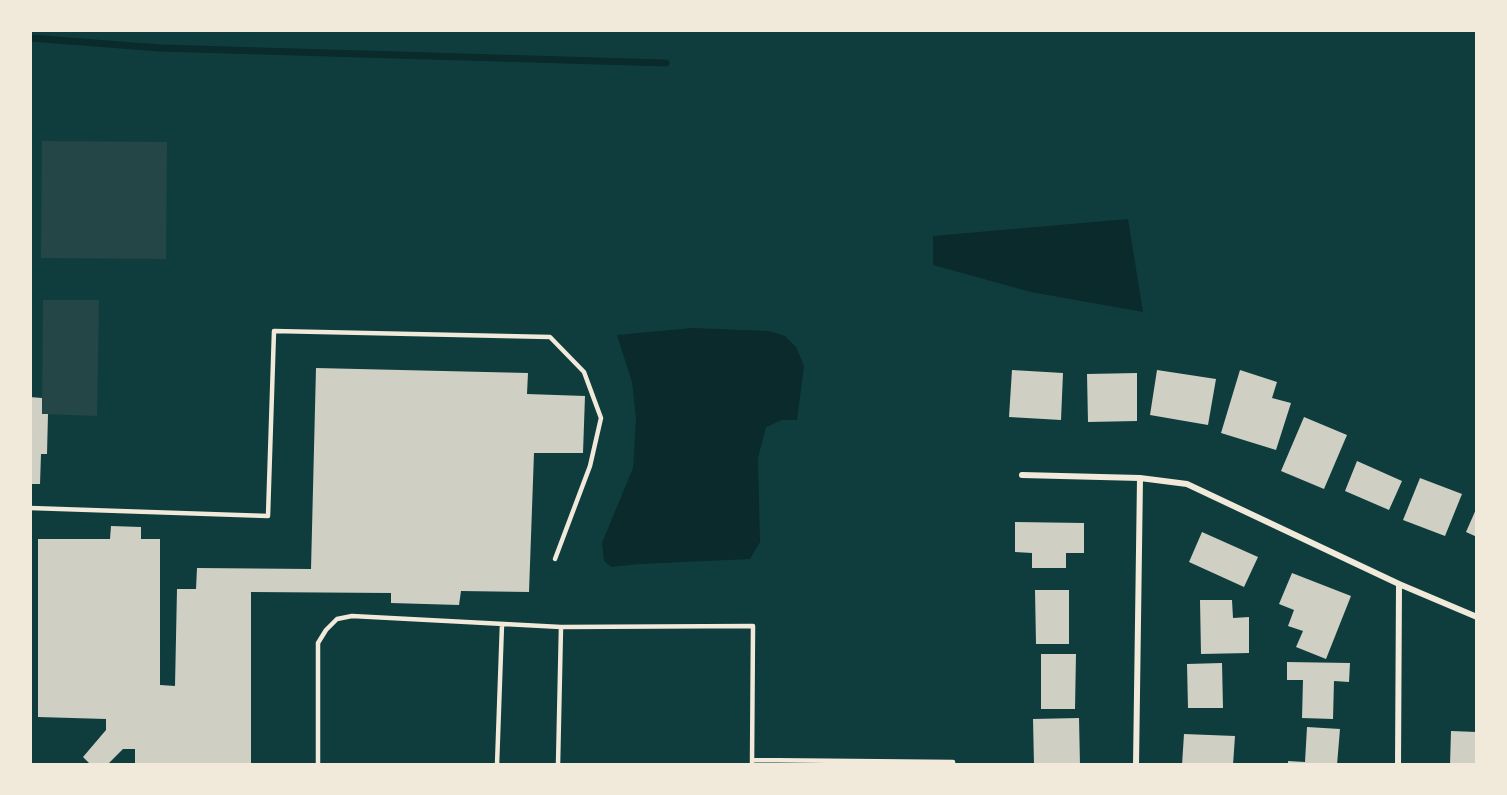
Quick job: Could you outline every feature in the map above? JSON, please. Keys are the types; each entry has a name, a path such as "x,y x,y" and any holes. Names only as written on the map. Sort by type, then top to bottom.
{"street":[{"path":"1022,476 1140,478 1187,484 1399,584 1477,617"},
{"path":"1136,765 1140,478"},
{"path":"1398,765 1399,584"}],"lane":[{"path":"30,508 268,516 274,332 550,337 584,372 600,418 590,466 555,559"},
{"path":"318,765 318,644 326,630 337,620 352,616 561,627 753,626 752,762 953,762 953,765"},
{"path":"496,765 502,624"},
{"path":"558,765 561,627"}],"shaded area":[{"path":"42,141 167,142 166,259 41,258"},
{"path":"1128,219 1143,312 1031,292 933,265 933,236"},
{"path":"43,300 99,300 97,416 42,414"},
{"path":"692,328 769,331 785,336 796,347 804,366 797,420 782,420 766,427 758,458 760,542 750,559 611,567 604,561 602,543 633,468 636,419 632,382 617,335"}],"building":[{"path":"316,368 528,373 527,394 585,396 583,453 534,453 529,592 461,591 459,605 391,603 391,593 251,592 251,765 135,765 135,749 123,749 107,765 91,765 83,757 106,730 106,719 38,717 38,539 110,539 111,526 141,527 141,539 160,539 160,685 175,686 177,589 196,589 197,568 311,569"},
{"path":"1012,370 1063,373 1061,420 1009,417"},
{"path":"1157,370 1216,379 1208,425 1150,415"},
{"path":"1240,370 1277,382 1272,398 1291,403 1276,450 1221,433"},
{"path":"1137,373 1137,421 1088,422 1087,374"},
{"path":"30,397 42,398 42,414 48,414 47,454 41,454 40,484 30,484"},
{"path":"1304,417 1347,435 1324,489 1281,471"},
{"path":"1357,461 1402,481 1389,510 1345,491"},
{"path":"1420,478 1462,494 1445,536 1403,520"},
{"path":"1477,507 1477,537 1466,532"},
{"path":"1015,522 1084,523 1084,553 1066,553 1066,568 1032,568 1032,553 1015,552"},
{"path":"1202,532 1258,557 1244,587 1189,562"},
{"path":"1292,573 1351,596 1326,659 1296,647 1303,631 1288,626 1294,610 1279,604"},
{"path":"1035,590 1069,590 1069,644 1036,644"},
{"path":"1200,600 1232,600 1233,618 1249,617 1249,653 1201,654"},
{"path":"1041,654 1076,654 1075,709 1041,709"},
{"path":"1287,662 1350,663 1349,682 1334,681 1333,719 1302,718 1303,680 1287,680"},
{"path":"1222,663 1223,708 1188,708 1187,664"},
{"path":"1079,718 1080,765 1034,765 1033,719"},
{"path":"1307,727 1340,729 1337,765 1288,765 1288,761 1305,762"},
{"path":"1451,731 1477,732 1477,765 1450,765"},
{"path":"1184,734 1235,736 1233,765 1182,765"}],"waterway":[{"path":"30,38 160,48 666,63"}]}
